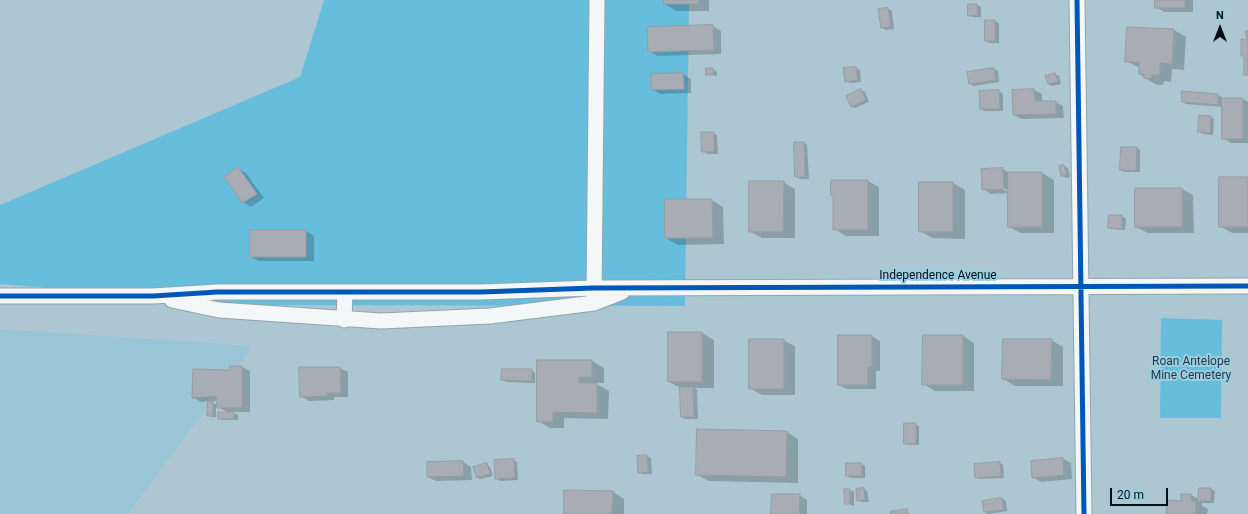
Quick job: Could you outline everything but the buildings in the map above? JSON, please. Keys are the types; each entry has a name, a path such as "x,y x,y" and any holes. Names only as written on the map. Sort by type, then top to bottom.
{"street":[{"path":"594,296 597,0"},
{"path":"1076,0 1084,514"},
{"name":"Independence Avenue","path":"594,296 628,289 1081,285 1248,286"},
{"path":"0,296 153,296 217,292 481,292 594,296"},
{"path":"344,320 345,292"},
{"path":"153,296 219,310 344,320 381,321 490,316 594,296"}],"shaded area":[{"path":"0,329 252,346 128,514 0,514"}],"green space":[{"path":"324,0 689,0 685,306 256,305 0,284 0,205 300,77"},
{"name":"Roan Antelope Mine Cemetery","path":"1161,318 1222,320 1221,418 1160,418"}],"cycle path":[{"path":"1077,0 1084,514"},
{"path":"0,296 153,296 217,292 481,292 593,288 1248,286"}]}
